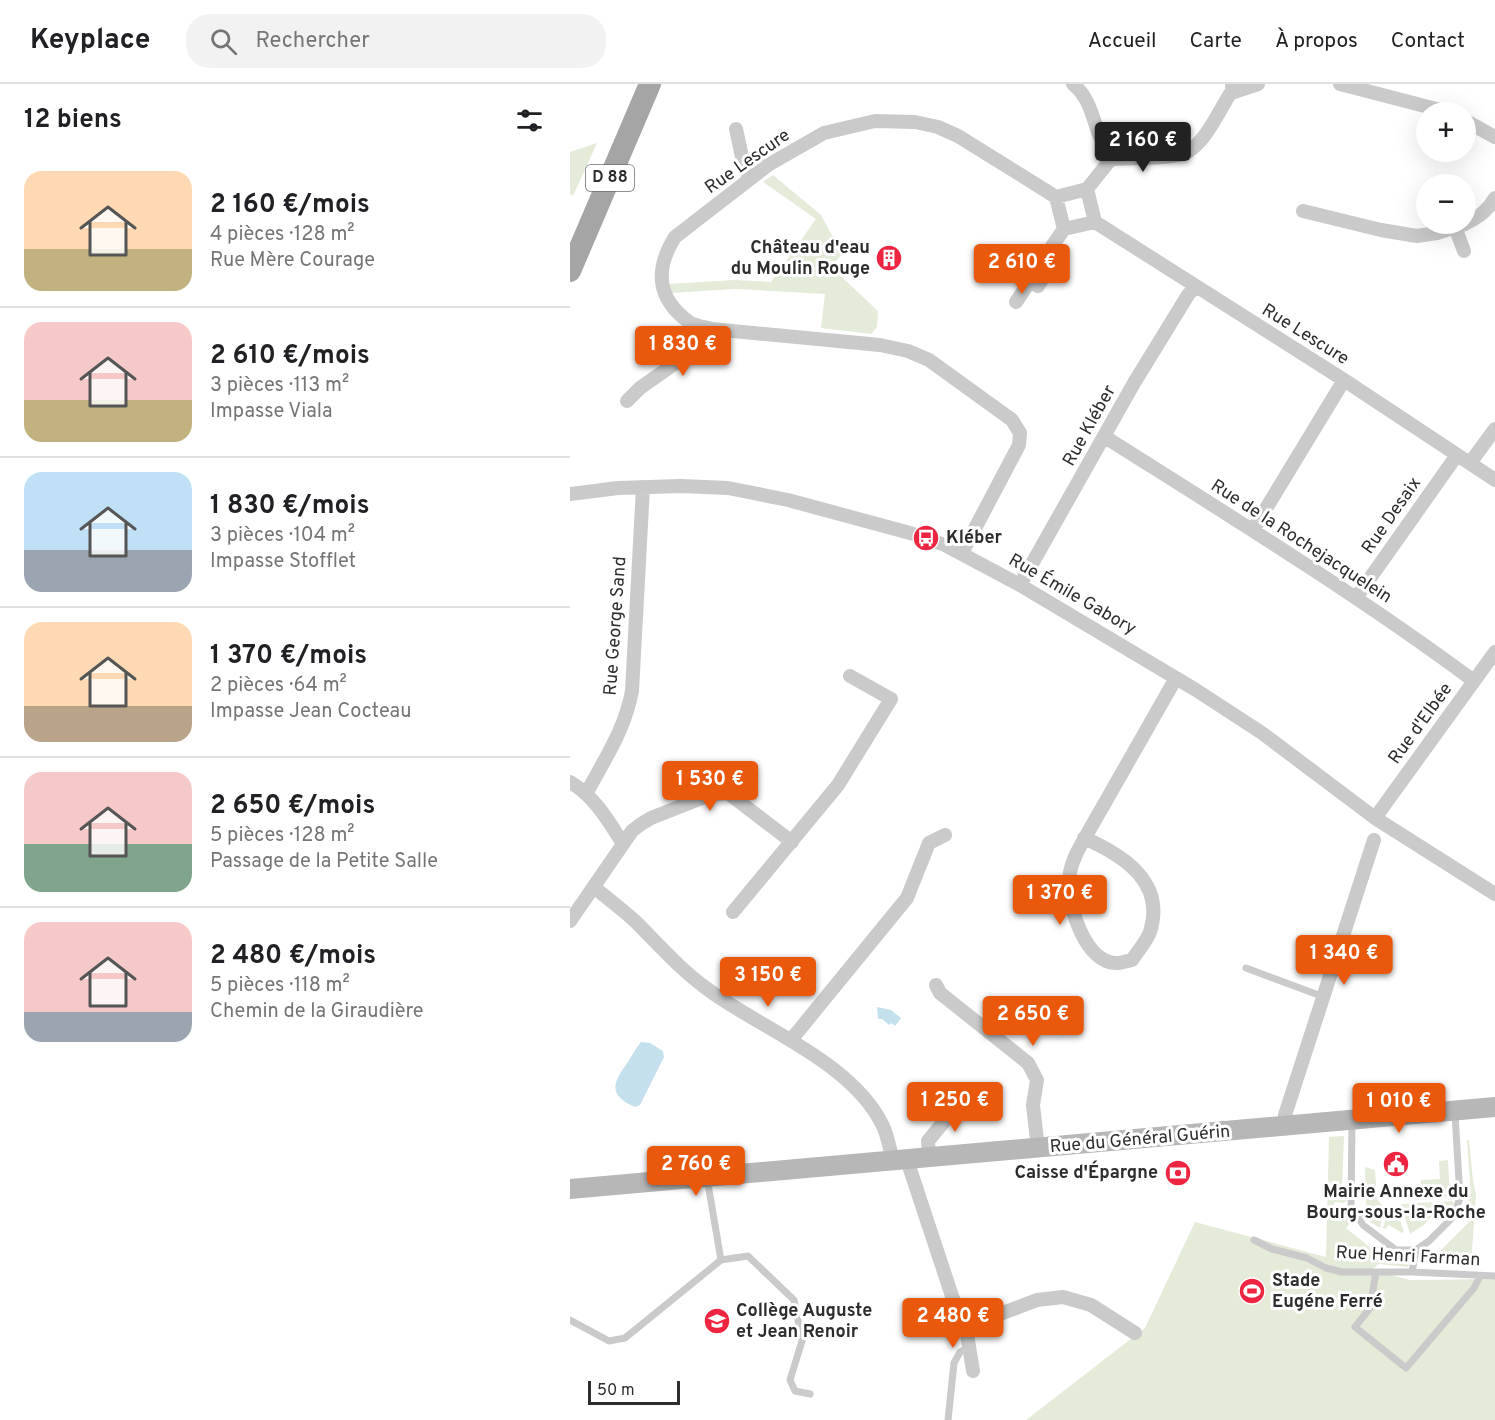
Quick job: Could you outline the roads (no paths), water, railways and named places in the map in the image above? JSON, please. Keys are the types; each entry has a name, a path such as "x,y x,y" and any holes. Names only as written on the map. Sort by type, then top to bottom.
{"main road":[{"name":"D 88","path":"570,271 650,84"},
{"name":"Rue du Général Guérin","path":"570,1189 1495,1107"}],"street":[{"path":"1073,84 1092,109 1099,134 1111,159"},
{"path":"1064,230 1056,196 1087,189 1111,159 1158,157 1188,152 1208,131 1233,88 1258,84"},
{"path":"1340,84 1416,104"},
{"name":"Rue Lescure","path":"962,553 1019,445 1020,433 1012,420 929,360 908,351 880,345 712,329 691,323 667,298 662,286 663,261 675,237 768,165 824,133 886,120 915,122 938,127 958,136 1056,196"},
{"path":"1476,127 1495,137"},
{"path":"736,129 744,166 750,179"},
{"path":"1016,302 1030,281 1022,276 1033,259 1048,252 1064,230 1095,222 1087,189"},
{"path":"1476,218 1495,198"},
{"path":"1304,211 1381,230 1417,236 1430,234"},
{"name":"Rue Lescure","path":"1095,222 1344,380 1495,480"},
{"path":"1463,234 1464,251"},
{"name":"Rue Kléber","path":"1020,585 1134,383 1195,287"},
{"path":"627,401 640,388 698,347 712,329"},
{"path":"1253,530 1344,380"},
{"path":"1470,464 1495,429"},
{"name":"Rue de la Rochejacquelein","path":"1105,437 1356,598 1474,681"},
{"name":"Rue Desaix","path":"1356,598 1457,455"},
{"name":"Rue Émile Gabory","path":"570,494 642,487 728,488 788,500 910,533 962,553 1176,678 1262,733 1375,818 1495,894"},
{"name":"Rue George Sand","path":"587,792 616,742 625,720 632,691 642,487"},
{"name":"Rue d'Elbée","path":"1375,818 1495,651"},
{"path":"733,912 838,785 891,699 850,676"},
{"path":"1084,838 1109,848 1124,858 1139,873 1148,889 1154,909 1150,933 1132,960 1117,964 1104,960 1084,939 1076,924 1070,902 1068,881 1073,860 1084,838 1176,678"},
{"path":"570,782 587,792 608,819 623,844"},
{"path":"570,921 632,831 651,818 712,794 728,793 792,842"},
{"path":"791,1040 907,898 928,843 945,835"},
{"path":"1285,1126 1285,1115 1374,840"},
{"path":"594,887 705,987 728,1004 791,1040 851,1084 883,1126 900,1161 962,1321 973,1371"},
{"path":"936,985 940,993 1028,1064 1037,1080 1033,1105 1038,1149"},
{"path":"929,1158 928,1141 960,1102"},
{"path":"962,1321 992,1317 1037,1300 1063,1297 1091,1305 1135,1333"}],"lane":[{"path":"1246,968 1324,997"},
{"path":"1352,1120 1351,1206 1363,1225 1396,1250 1416,1250 1429,1242 1453,1217 1460,1198 1455,1110"},
{"path":"707,1177 721,1260"},
{"name":"Rue Henri Farman","path":"1254,1240 1272,1249 1307,1258 1326,1268 1342,1272 1412,1272 1495,1276"},
{"path":"1412,1272 1416,1250"},
{"path":"570,1320 609,1341 625,1338 721,1260 748,1256 794,1300 802,1341 790,1380 795,1391 810,1394"},
{"path":"1376,1272 1370,1308 1355,1327 1406,1368 1474,1288 1480,1275"},
{"path":"948,1420 954,1363 960,1352 969,1347"}],"water":[{"path":"877,1007 891,1010 901,1018 895,1026 891,1023 889,1025 882,1019 878,1019"},
{"path":"1067,1010 1076,1017 1062,1036 1052,1029"},
{"path":"641,1042 650,1043 663,1051 664,1057 640,1105 635,1107 620,1098 615,1088 619,1076"}],"place":[{"name":"Château d'eau du Moulin Rouge","path":"889,258"},
{"name":"Kléber","path":"926,538"},
{"name":"Mairie Annexe du Bourg-sous-la-Roche","path":"1396,1164"},
{"name":"Caisse d'Épargne","path":"1178,1173"},
{"name":"Stade Eugéne Ferré","path":"1252,1291"},
{"name":"Collège Auguste et Jean Renoir","path":"717,1321"}]}
